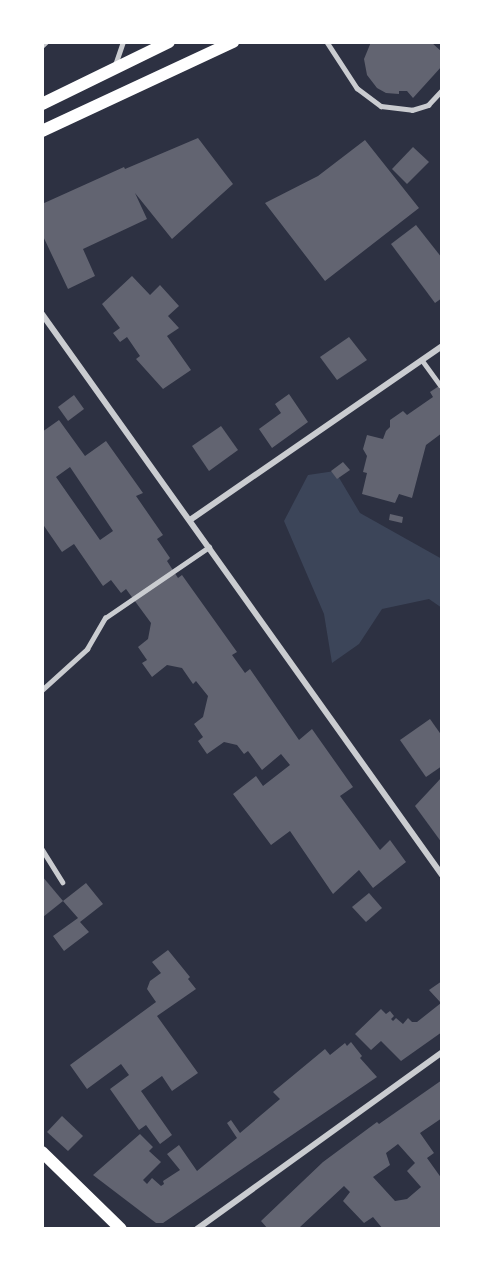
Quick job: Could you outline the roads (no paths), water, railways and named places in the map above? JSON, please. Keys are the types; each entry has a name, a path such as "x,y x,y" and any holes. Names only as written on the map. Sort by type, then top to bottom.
{"main road":[{"path":"42,104 169,42"},
{"path":"42,131 233,42"},
{"path":"42,1152 121,1229"}],"street":[{"path":"42,46 46,42"},
{"path":"42,314 442,875"},
{"path":"190,520 442,346"},
{"path":"197,1229 442,1052"}],"lane":[{"path":"113,69 123,42"},
{"path":"327,42 357,88 381,106 412,110 428,105 442,90"},
{"path":"422,360 440,385"},
{"path":"42,690 87,649 105,618 209,547"},
{"path":"42,849 63,882"}]}
